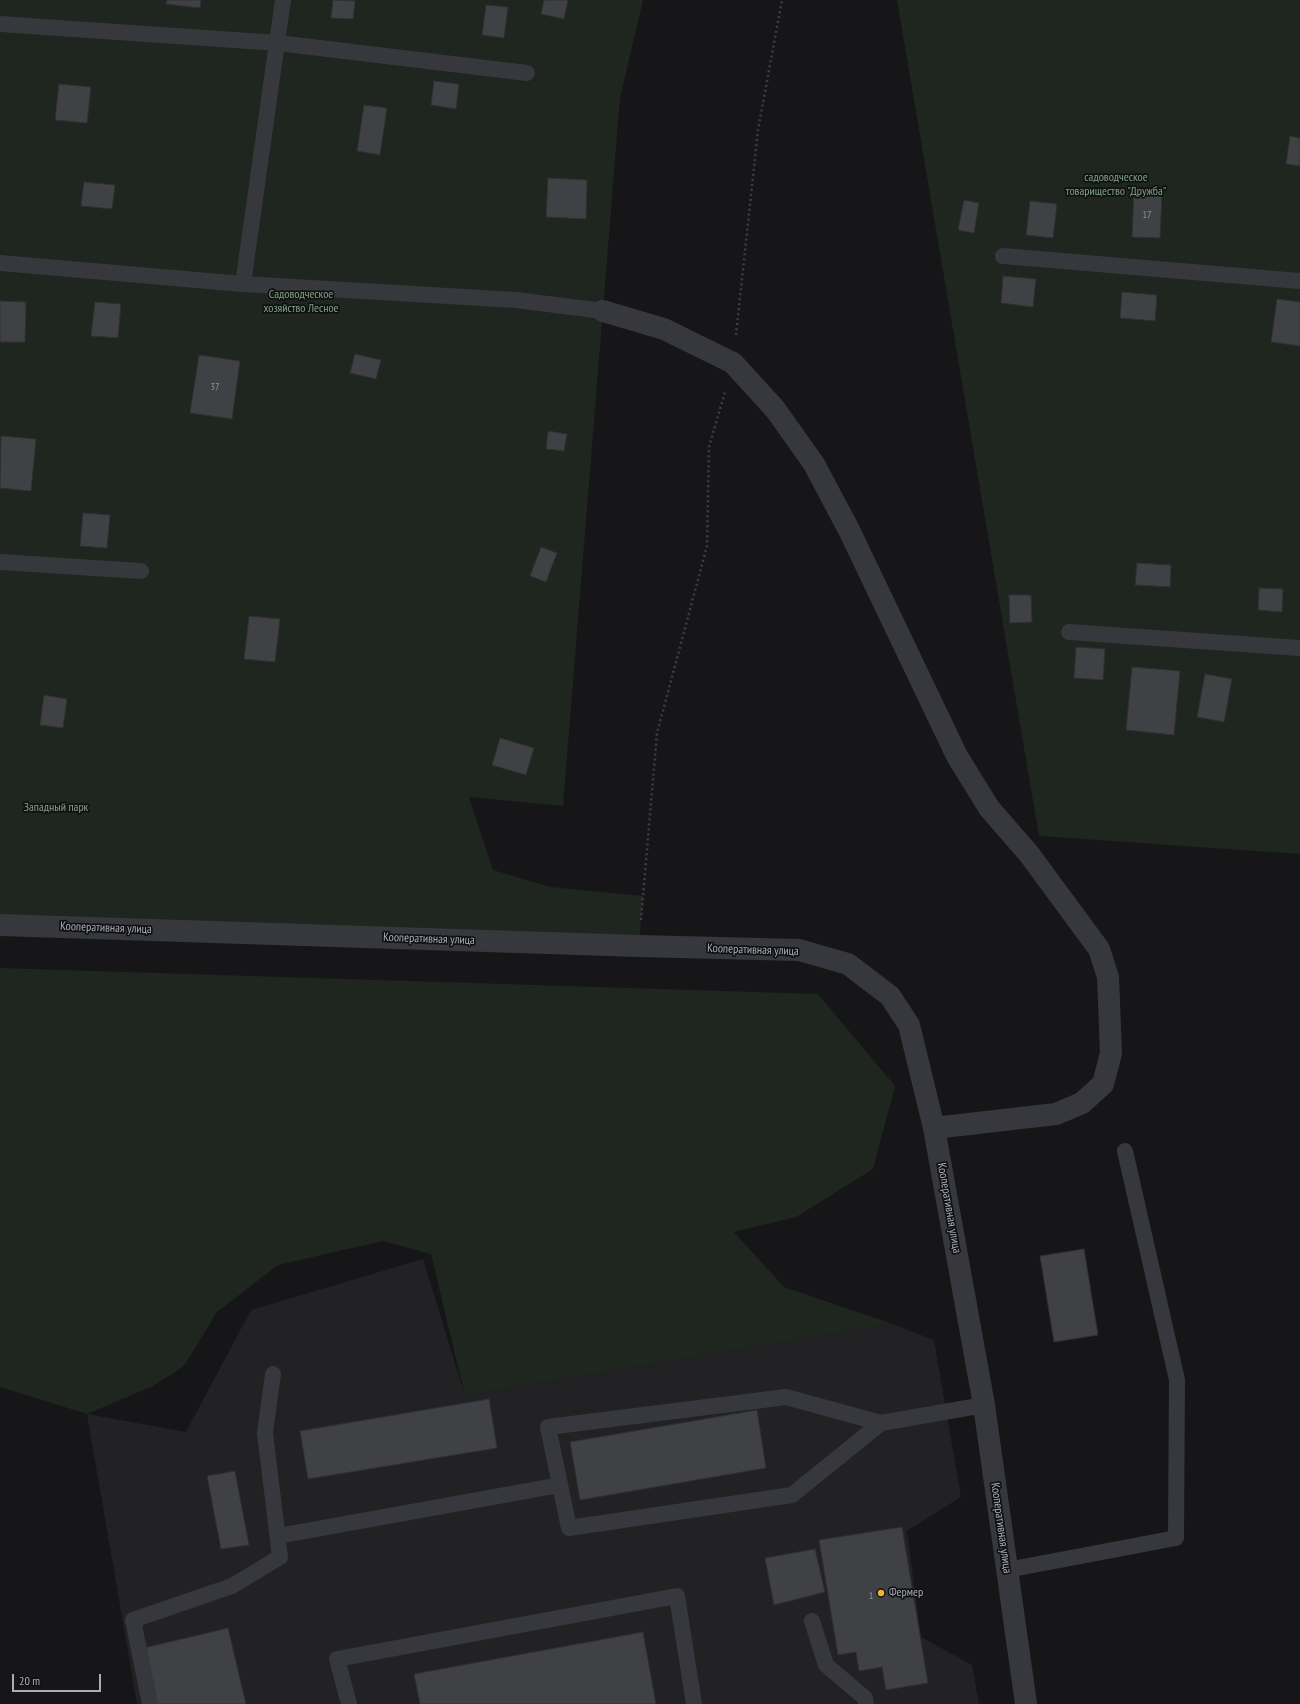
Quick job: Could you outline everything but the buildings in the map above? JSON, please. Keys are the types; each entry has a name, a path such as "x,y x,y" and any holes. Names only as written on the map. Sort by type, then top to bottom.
{"street":[{"path":"603,311 664,329 733,363 775,409 814,464 849,530 957,756 989,808 1029,854 1099,949 1108,977 1112,1053 1103,1084 1082,1103 1056,1114 934,1128"},
{"name":"Кооперативная улица","path":"0,925 631,946 799,950 848,964 890,996 909,1025 934,1128 984,1405 1026,1704"}],"lane":[{"path":"243,284 283,0"},
{"path":"0,24 278,43 527,73"},
{"path":"1003,256 1300,281"},
{"path":"0,263 243,284 516,300 603,311"},
{"path":"0,562 141,571"},
{"path":"1068,632 1300,648"},
{"path":"1007,1570 1176,1538 1177,1380 1125,1151"},
{"path":"150,1704 133,1620 232,1586 280,1557 265,1433 273,1374"},
{"path":"882,1423 792,1495 569,1528 548,1427 786,1397 882,1423 984,1405"},
{"path":"278,1536 560,1485"},
{"path":"349,1704 337,1659 677,1596 694,1704"},
{"path":"812,1621 826,1665 865,1698 866,1704"}],"path":[{"path":"643,896 657,733 706,546 709,447 733,363 758,130 782,0"}],"shaded area":[{"path":"423,1259 465,1396 893,1324 934,1340 961,1497 907,1531 921,1637 972,1665 979,1704 137,1704 87,1414 186,1432 251,1310"}],"green space":[{"name":"Садоводческое хозяйство Лесное","path":"0,0 643,0 620,98 563,806 469,797 493,870 550,887 643,896 639,946 0,925"},
{"name":"садоводческое товарищество \"Дружба\"","path":"897,0 1300,0 1300,854 1039,836"},
{"path":"0,968 818,994 895,1086 873,1169 796,1217 734,1232 784,1287 893,1324 465,1396 431,1254 383,1241 278,1265 217,1312 184,1366 153,1386 87,1414 0,1387"}],"place":[{"name":"Фермер","path":"881,1593"}],"park label":[{"name":"Западный парк","path":"56,808"}]}
